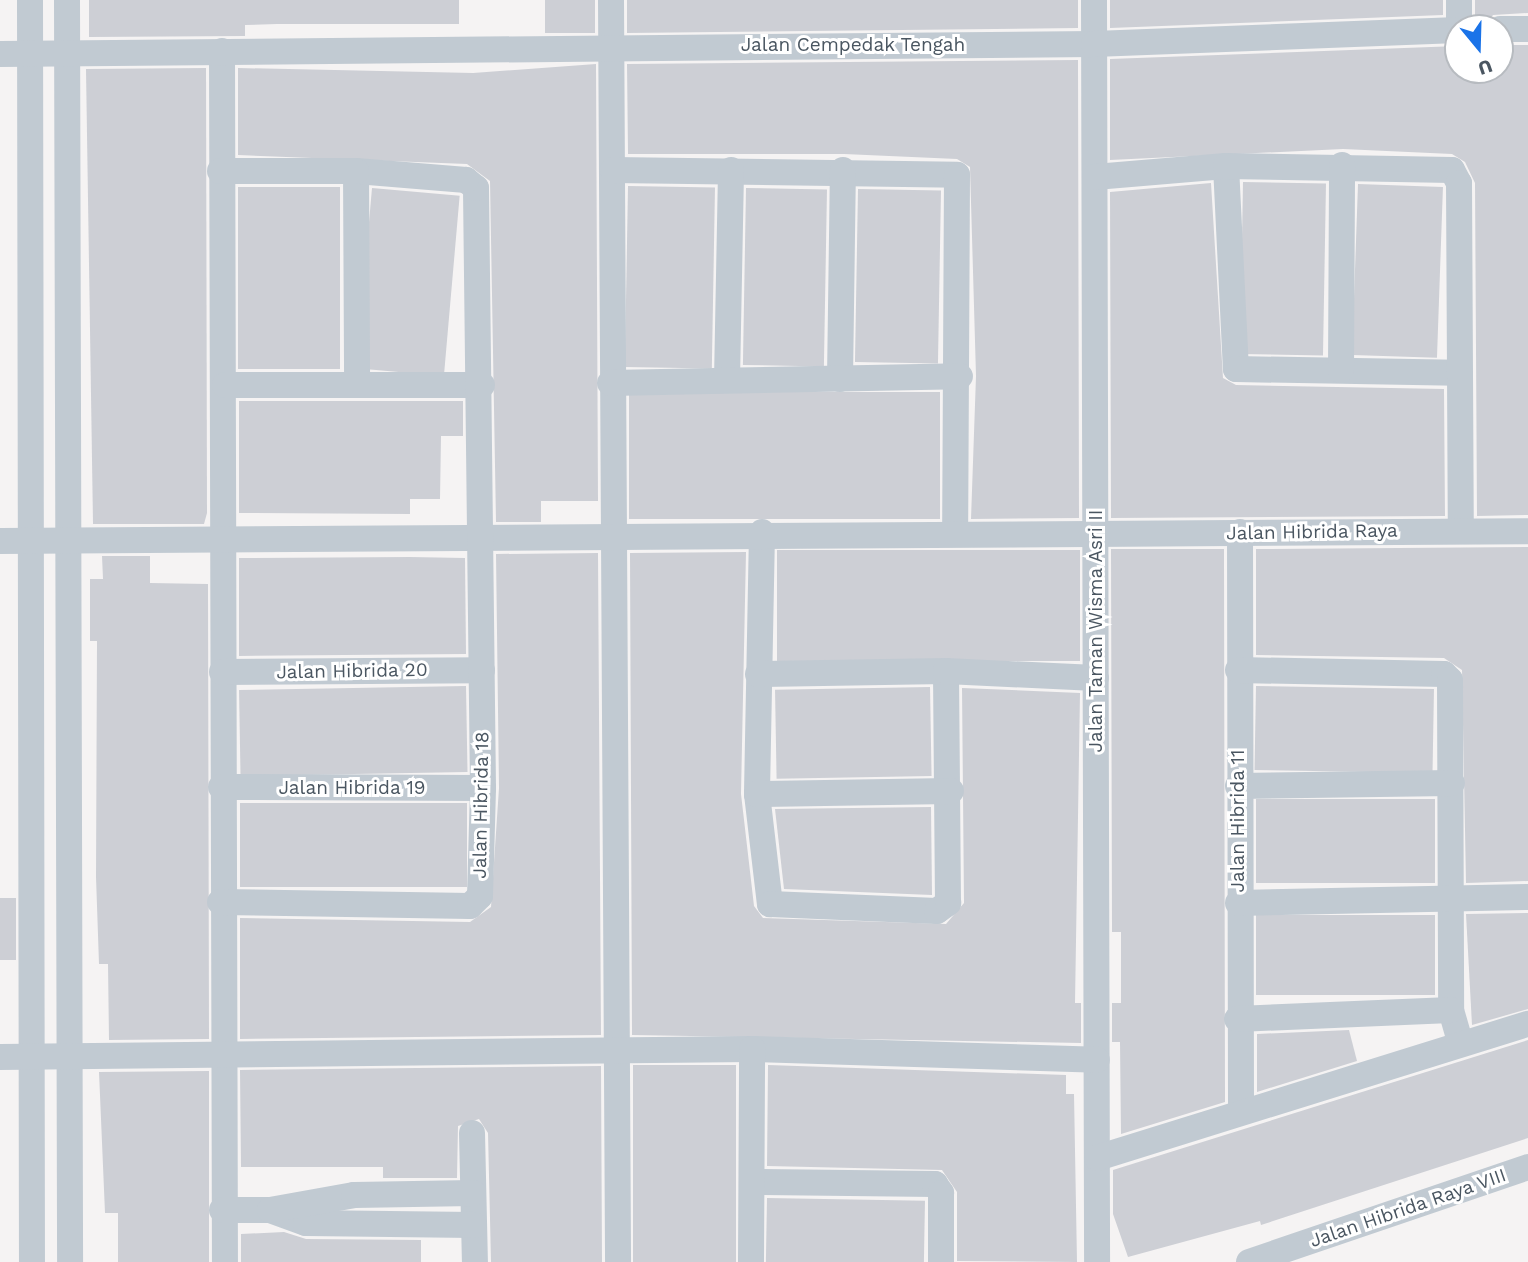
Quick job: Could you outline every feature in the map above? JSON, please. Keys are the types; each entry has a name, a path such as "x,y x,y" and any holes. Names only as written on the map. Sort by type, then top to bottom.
{"street":[{"path":"30,0 32,1262"},
{"path":"67,0 74,1057 70,1262"},
{"path":"611,0 610,535 618,1262"},
{"name":"Jalan Taman Wisma Asri II","path":"1094,0 1097,1262"},
{"name":"Jalan Cempedak Tengah","path":"0,54 1094,44 1444,30"},
{"path":"222,51 220,171 225,385 225,540 220,902 225,1051 222,1210 225,1262"},
{"path":"1095,177 1226,166 1342,165 1447,169 1457,174 1456,373 1461,530"},
{"path":"1341,370 1342,165"},
{"path":"1226,166 1236,369 1456,373"},
{"path":"612,170 950,172 960,178 960,376 955,531"},
{"path":"727,380 731,170"},
{"path":"840,379 843,170"},
{"path":"220,171 356,171 357,385"},
{"name":"Jalan Hibrida 18","path":"220,902 471,906 480,896 483,788 482,385 473,183 356,171"},
{"path":"610,383 960,376"},
{"path":"225,385 482,385"},
{"name":"Jalan Hibrida Raya","path":"0,541 762,532 955,531 1096,534 1528,531"},
{"path":"762,532 757,794 770,904 937,911 950,897 951,791 946,671"},
{"name":"Jalan Hibrida 11","path":"1240,532 1237,1019 1241,1110"},
{"name":"Jalan Hibrida 20","path":"222,672 482,670"},
{"path":"1238,670 1447,676 1452,783 1451,1010 1461,1044"},
{"path":"758,674 946,671 1096,678"},
{"path":"1238,786 1452,783"},
{"name":"Jalan Hibrida 19","path":"220,787 483,788"},
{"path":"757,794 951,791"},
{"path":"1238,903 1528,897"},
{"path":"1237,1019 1451,1010"},
{"path":"1097,1158 1241,1110 1528,1024"},
{"path":"751,1262 752,1049"},
{"path":"0,1057 225,1051 752,1049 1097,1060"},
{"path":"472,1133 475,1262"},
{"name":"Jalan Hibrida Raya VIII","path":"1249,1262 1528,1167"},
{"path":"752,1182 935,1184 941,1193 941,1262"},
{"path":"222,1210 270,1210 354,1195 473,1193"},
{"path":"270,1210 306,1223 474,1225"}],"building":[{"path":"89,0 459,0 459,24 245,25 245,36 89,37"},
{"path":"545,0 595,0 595,33 545,33"},
{"path":"627,0 1078,0 1078,28 627,33"},
{"path":"1110,0 1443,0 1443,15 1110,28"},
{"path":"1475,0 1528,0 1528,13 1475,14"},
{"path":"1514,45 1528,45 1528,515 1477,516 1475,183 1465,162 1452,154 1343,149 1110,160 1110,59 1444,47 1444,84 1514,84"},
{"path":"1078,60 1079,518 971,519 976,376 970,167 957,159 844,154 628,154 627,64"},
{"path":"596,64 598,501 541,501 541,522 496,522 490,181 467,164 238,155 238,68 473,73"},
{"path":"206,68 207,513 204,524 93,524 86,69"},
{"path":"1243,182 1326,183 1323,355 1240,354"},
{"path":"1211,183 1223,378 1236,385 1444,389 1445,516 1111,518 1110,192"},
{"path":"1358,184 1443,187 1437,358 1352,355"},
{"path":"628,186 715,188 712,368 625,367"},
{"path":"238,187 340,187 340,369 238,369"},
{"path":"372,188 460,196 444,376 356,368"},
{"path":"746,188 827,189 824,366 743,365"},
{"path":"858,189 941,190 938,363 855,362"},
{"path":"629,392 940,392 940,519 629,519"},
{"path":"239,401 463,401 463,436 441,436 440,499 410,499 410,514 239,513"},
{"path":"1528,547 1528,881 1466,883 1462,670 1444,658 1256,655 1256,549"},
{"path":"1111,549 1224,549 1225,1102 1121,1134 1120,1042 1112,1042 1112,1003 1121,1003 1121,932 1112,932"},
{"path":"777,550 1080,550 1080,661 777,661"},
{"path":"746,552 741,794 754,906 763,918 946,924 964,903 962,688 1080,693 1075,1003 1081,1003 1081,1043 632,1035 630,553"},
{"path":"598,553 601,1035 240,1039 240,918 470,922 491,907 499,788 496,554"},
{"path":"102,556 150,556 150,583 208,584 209,1039 109,1040 108,964 99,964 96,877 97,641 90,641 90,579 103,579"},
{"path":"239,558 465,558 466,654 239,656"},
{"path":"466,686 468,772 241,776 239,690"},
{"path":"1256,686 1434,689 1433,773 1255,770"},
{"path":"930,687 932,776 777,779 775,690"},
{"path":"1256,799 1435,799 1435,883 1256,883"},
{"path":"240,803 467,803 467,887 240,887"},
{"path":"931,807 932,895 784,889 775,809"},
{"path":"0,898 16,898 16,960 0,960"},
{"path":"1528,913 1528,1009 1472,1025 1466,914"},
{"path":"1256,915 1435,915 1435,995 1256,995"},
{"path":"1349,1030 1357,1061 1257,1092 1257,1034"},
{"path":"1528,1040 1528,1138 1261,1225 1260,1221 1128,1257 1113,1214 1113,1170"},
{"path":"633,1065 736,1065 736,1262 633,1262"},
{"path":"768,1065 1066,1075 1066,1094 1074,1094 1077,1262 957,1261 957,1192 942,1170 767,1166"},
{"path":"601,1066 602,1262 491,1262 488,1133 479,1119 458,1126 457,1178 383,1178 383,1167 241,1167 240,1070"},
{"path":"209,1071 209,1262 118,1262 118,1213 105,1213 99,1072"},
{"path":"767,1198 925,1201 924,1262 766,1262"},
{"path":"284,1232 306,1239 421,1240 421,1262 241,1262 241,1234"}]}
